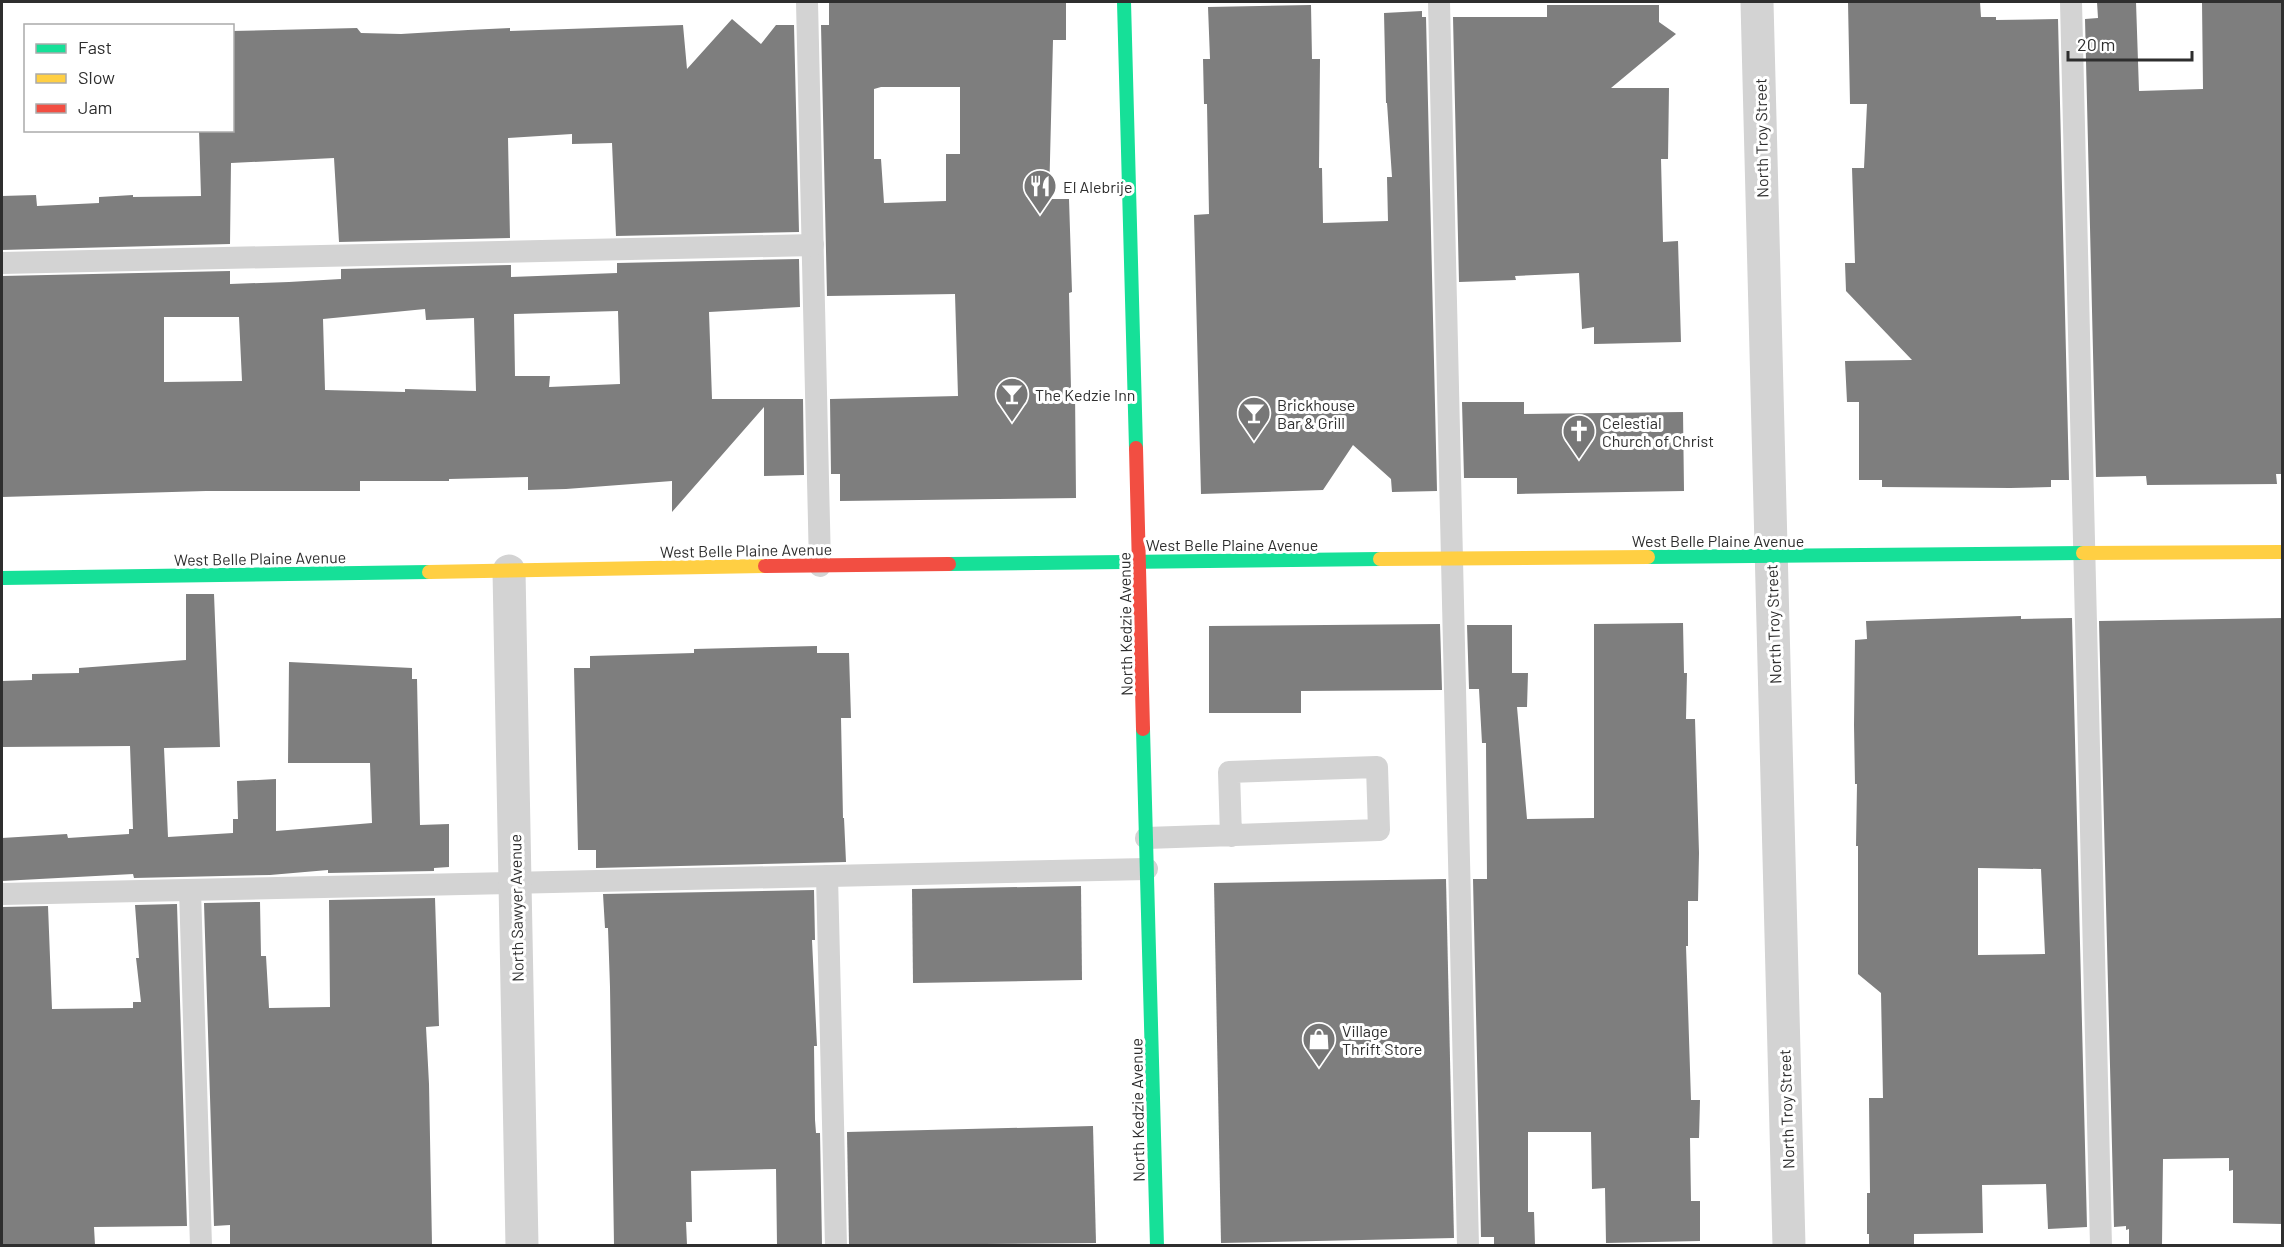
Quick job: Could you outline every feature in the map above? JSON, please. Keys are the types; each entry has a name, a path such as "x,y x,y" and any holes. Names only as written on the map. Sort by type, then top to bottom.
{"street":[{"name":"North Kedzie Avenue","path":"1124,2 1157,1245"},
{"name":"North Troy Street","path":"1757,2 1789,1245"},
{"name":"West Belle Plaine Avenue","path":"2,578 1140,561 2283,552"},
{"name":"North Sawyer Avenue","path":"509,571 522,1245"}],"lane":[{"path":"807,2 820,566"},
{"path":"1439,2 1468,1245"},
{"path":"2071,2 2101,1245"},
{"path":"2,264 813,245"},
{"path":"1146,838 1231,836 1379,830 1377,767 1229,772 1231,836"},
{"path":"2,894 1148,869"},
{"path":"828,876 836,1245"},
{"path":"190,890 201,1245"}],"building":[{"path":"829,2 1066,2 1066,40 1053,40 1049,199 1069,199 1072,292 1069,293 1071,390 1075,390 1076,498 840,501 840,474 831,474 830,399 958,396 955,294 827,296 821,25 829,25","holes":["881,87 960,87 960,154 946,154 946,201 884,203 881,159 874,159 874,89"]},
{"path":"1848,2 1980,2 1981,17 1996,17 1996,20 2058,19 2069,480 2051,480 2051,487 2010,488 1882,487 1882,480 1859,480 1859,402 1847,402 1845,361 1912,360 1846,291 1845,263 1855,263 1852,168 1864,168 1867,104 1850,104"},
{"path":"2097,2 2136,2 2139,91 2203,89 2202,2 2283,2 2283,474 2276,474 2277,484 2147,485 2146,476 2096,477 2085,19 2098,18"},
{"path":"1311,5 1312,59 1320,59 1319,168 1322,168 1323,223 1388,221 1387,177 1392,177 1386,103 1384,13 1422,11 1422,17 1426,17 1437,491 1392,492 1391,479 1353,445 1323,490 1201,494 1194,215 1209,214 1207,104 1204,104 1203,59 1210,59 1208,7"},
{"path":"1547,5 1659,5 1659,22 1676,34 1611,88 1669,88 1668,159 1661,159 1663,242 1678,241 1681,342 1594,344 1594,327 1582,329 1579,273 1515,276 1516,280 1459,282 1453,17 1547,17"},
{"path":"732,19 761,44 776,25 794,25 799,232 616,236 612,143 572,144 572,134 508,138 510,238 339,242 334,158 231,163 230,244 2,250 2,196 36,195 37,206 99,203 99,197 201,196 199,132 234,132 234,31 357,28 361,33 401,34 510,28 510,31 683,25 687,69"},
{"path":"799,259 800,307 709,312 712,399 803,399 804,475 764,476 764,407 672,512 672,481 528,490 528,477 449,479 449,481 360,481 360,491 206,491 2,497 2,276 230,271 230,284 341,279 341,269 511,265 511,277 617,273 617,263","holes":["425,309 426,320 474,318 476,391 325,390 323,319","618,311 620,384 549,387 550,376 515,376 514,314","164,317 239,317 242,381 164,382"]},
{"name":"Celestial Church of Christ","path":"1462,402 1524,402 1524,414 1683,412 1684,491 1517,494 1517,478 1464,478"},
{"path":"186,594 214,594 220,747 164,748 168,837 233,833 233,819 238,819 237,781 276,779 276,831 372,823 370,763 288,763 289,662 412,668 412,679 417,679 420,825 449,824 449,867 434,868 434,871 328,873 328,870 270,875 134,878 133,874 2,881 2,838 67,834 68,838 129,834 129,829 133,829 130,746 2,747 2,681 32,680 32,674 79,673 79,668 186,660"},
{"path":"2021,616 2021,619 2072,618 2087,1227 2048,1229 2046,1184 1982,1185 1983,1233 1914,1234 1914,1245 1869,1245 1867,1193 1870,1193 1869,1098 1883,1098 1881,993 1858,974 1855,640 1867,639 1866,621","holes":["1978,868 2041,869 2045,954 1978,955"]},
{"path":"2283,618 2283,1224 2233,1223 2233,1170 2229,1171 2229,1158 2163,1159 2162,1245 2129,1245 2129,1229 2126,1230 2126,1226 2114,1227 2099,621"},
{"path":"1683,623 1684,673 1687,673 1686,719 1695,719 1699,853 1698,901 1688,901 1688,946 1686,946 1691,1100 1700,1100 1699,1138 1690,1138 1691,1201 1700,1201 1700,1241 1606,1243 1605,1188 1592,1189 1591,1132 1528,1132 1528,1212 1534,1212 1535,1245 1494,1245 1494,1237 1481,1237 1473,879 1487,879 1486,743 1482,743 1479,689 1469,689 1467,625 1512,625 1512,673 1528,673 1527,707 1517,707 1527,819 1594,818 1594,624"},
{"path":"1440,624 1442,690 1301,691 1301,713 1209,713 1209,626"},
{"path":"817,646 817,653 849,653 851,718 841,718 846,862 596,868 596,850 578,850 574,668 590,668 590,656 694,653 694,649"},
{"path":"1446,879 1454,1238 1221,1243 1214,883"},
{"path":"1081,886 1082,980 913,983 912,889"},
{"path":"814,890 815,940 812,940 817,1046 814,1046 815,1120 816,1133 820,1133 822,1245 777,1245 776,1169 691,1171 692,1222 686,1222 687,1245 614,1245 610,987 608,928 605,928 603,894"},
{"path":"435,898 439,1026 426,1027 432,1245 230,1245 230,1225 214,1226 204,903 260,902 261,956 266,956 269,1008 330,1007 329,900"},
{"path":"177,904 187,1226 94,1227 95,1245 2,1245 2,907 48,906 52,1009 133,1008 133,1002 141,1002 136,958 139,958 135,905"},
{"path":"1093,1126 1096,1243 849,1245 847,1132"}],"traffic: fast":[{"path":"1124,2 1136,448"},
{"path":"1648,557 2083,553"},
{"path":"949,564 1380,559"},
{"path":"2,578 429,572"},
{"path":"1143,729 1157,1246"}],"traffic: slow":[{"path":"2083,553 2282,552"},
{"path":"1380,559 1648,557"},
{"path":"429,572 765,566"}],"traffic: jam":[{"path":"1136,448 1143,729"},
{"path":"765,566 949,564"}],"place":[{"name":"El Alebrije","path":"1040,215"},
{"name":"The Kedzie Inn","path":"1012,423"},
{"name":"Brickhouse Bar & Grill","path":"1254,442"},
{"name":"Celestial Church of Christ","path":"1579,460"},
{"name":"Village Thrift Store","path":"1319,1068"}]}
